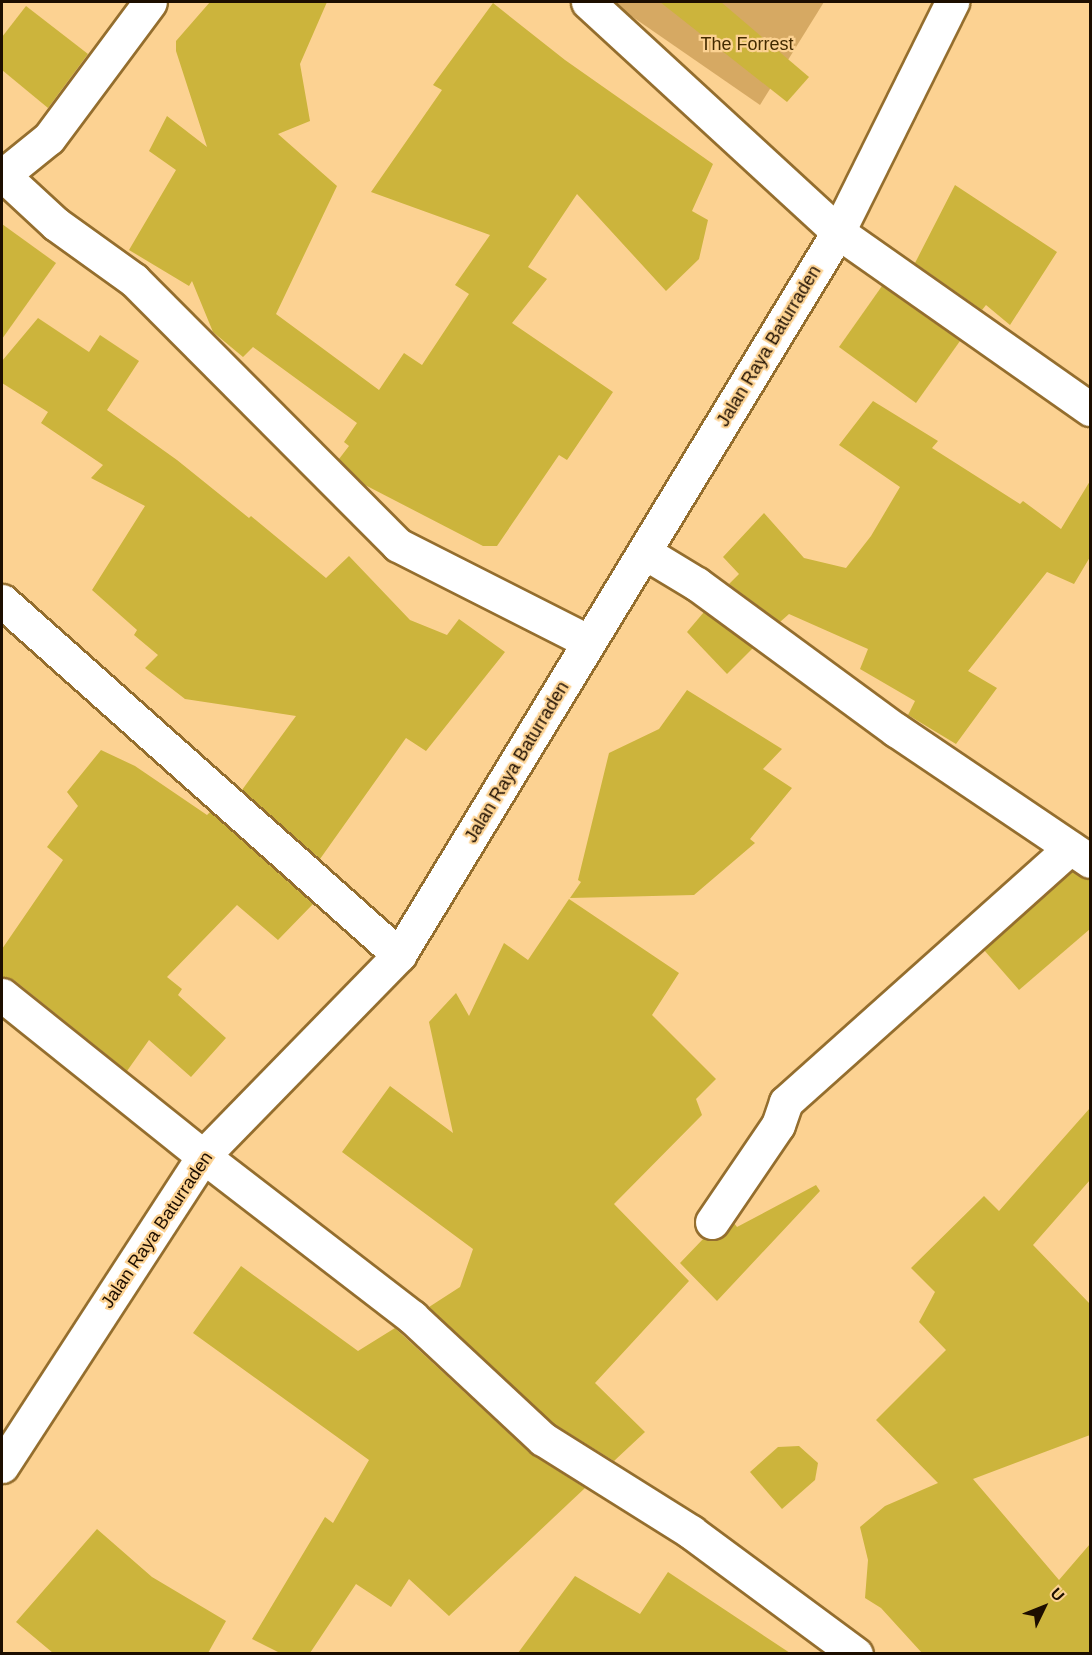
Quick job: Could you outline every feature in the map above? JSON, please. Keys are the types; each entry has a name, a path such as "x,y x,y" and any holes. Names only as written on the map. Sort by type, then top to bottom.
{"street":[{"path":"150,2 49,138 2,176 56,224 134,280 398,545 590,642"},
{"path":"588,2 838,232 1090,409"},
{"name":"Jalan Raya Baturraden","path":"2,1466 203,1156 399,954 838,232 952,2"},
{"path":"644,552 697,584 896,730 1080,854 786,1102 778,1125 712,1222"},
{"path":"2,601 399,954"},
{"path":"2,995 203,1156 412,1317 543,1439 691,1532 856,1653"}],"green space":[{"name":"The Forrest","path":"611,2 824,2 760,105"}],"building":[{"path":"210,2 327,2 300,64 310,121 278,134 337,186 276,314 379,390 404,353 422,365 469,294 455,285 490,235 371,192 442,90 433,85 493,3 565,60 713,164 692,211 708,220 699,259 666,291 577,194 528,267 547,279 512,323 613,392 567,460 559,455 497,546 483,546 365,485 339,459 349,446 344,442 357,423 253,347 243,357 213,332 192,281 189,286 129,250 176,170 149,151 167,116 207,147 176,51 176,41"},
{"path":"660,2 721,2 809,77 787,102"},
{"path":"26,6 88,54 48,108 2,70 2,37"},
{"path":"955,185 1057,252 1010,325 986,305 982,310 915,263"},
{"path":"2,224 56,263 2,339"},
{"path":"882,286 960,341 916,403 839,347"},
{"path":"38,318 89,352 100,335 139,361 107,410 177,460 249,518 251,516 326,578 349,556 410,620 447,635 459,619 505,652 426,751 406,738 320,859 242,790 296,716 185,699 145,668 158,655 134,635 137,630 92,590 145,506 91,478 103,465 41,423 48,412 2,383 2,361"},
{"path":"873,401 938,441 932,448 1020,504 1023,501 1061,529 1090,481 1090,557 1074,584 1047,572 968,671 997,688 956,744 908,715 915,701 860,669 868,649 789,614 780,622 729,584 739,574 723,557 764,513 804,558 846,568 871,536 900,487 839,445"},
{"path":"704,612 753,648 727,674 687,632"},
{"path":"687,690 782,749 763,769 792,788 750,839 755,843 694,895 570,898 581,882 578,880 609,753 659,729"},
{"path":"101,750 135,766 207,815 210,812 313,904 278,940 237,905 167,977 182,989 178,995 226,1038 191,1077 149,1040 127,1071 14,980 2,977 2,949 63,860 47,847 78,806 67,792"},
{"path":"1072,871 1090,879 1090,929 1019,990 984,950"},
{"path":"569,899 679,973 652,1015 716,1079 696,1099 702,1115 614,1204 689,1281 595,1383 645,1432 614,1461 554,1424 429,1307 460,1287 473,1249 342,1152 390,1086 453,1133 429,1022 456,993 469,1016 504,943 528,960"},
{"path":"1090,1108 1090,1180 1033,1245 1090,1304 1090,1435 973,1479 1059,1580 1090,1544 1090,1653 922,1653 881,1608 865,1598 868,1560 860,1527 885,1506 938,1483 876,1420 946,1350 919,1322 935,1292 911,1268 984,1196 999,1211"},
{"path":"816,1185 820,1191 717,1301 680,1263 704,1238 720,1239 734,1223 737,1227"},
{"path":"241,1266 358,1351 395,1328 530,1453 585,1488 449,1616 409,1579 391,1607 356,1584 310,1653 280,1653 252,1639 325,1517 333,1523 369,1460 193,1333"},
{"path":"799,1446 818,1463 815,1480 782,1509 750,1472 778,1447"},
{"path":"97,1529 152,1577 226,1621 208,1653 53,1653 16,1622"},
{"path":"668,1572 790,1653 518,1653 575,1576 640,1614"}]}
